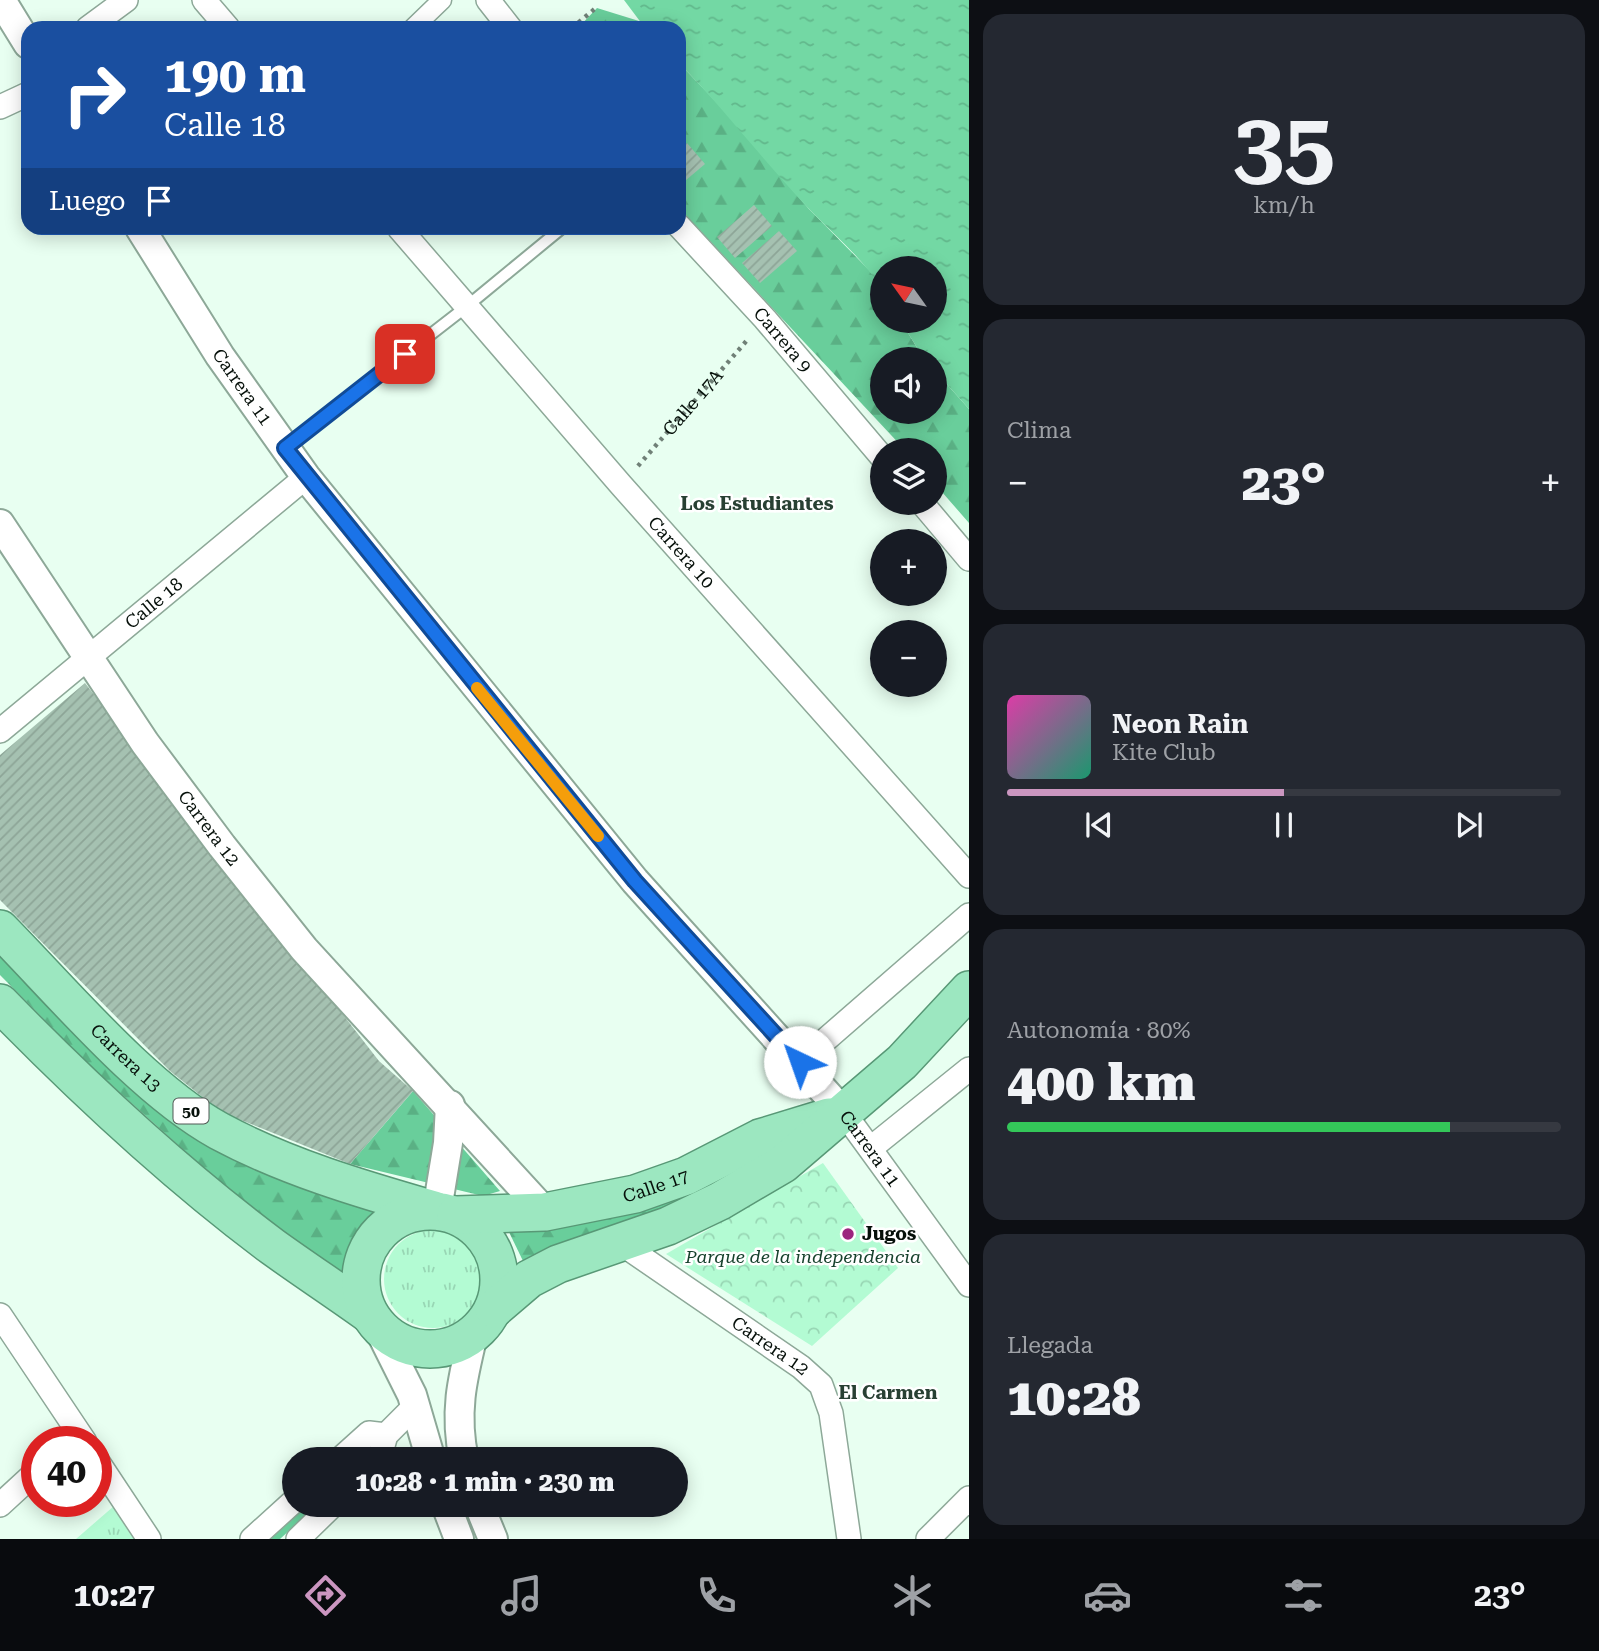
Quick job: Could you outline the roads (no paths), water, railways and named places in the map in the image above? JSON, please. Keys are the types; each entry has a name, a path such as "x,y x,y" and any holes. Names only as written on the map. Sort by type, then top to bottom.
{"highway":[{"name":"Carrera 13","path":"0,929 124,1056 169,1096 218,1130 298,1166 442,1212"},
{"name":"Calle 17","path":"483,1322 528,1279 558,1264 622,1244 720,1201 783,1164 902,1062 969,990"},
{"name":"50","path":"0,1003 106,1108 169,1163 396,1342 425,1349 455,1345 483,1322 499,1287 498,1265 490,1244 476,1226 442,1212 409,1213 387,1225 371,1243 361,1266 360,1291 374,1322"},
{"name":"Calle 17","path":"442,1212 545,1212 635,1194 686,1176 760,1138 844,1113"}],"street":[{"path":"1,0 21,33"},
{"path":"98,21 126,0"},
{"path":"204,0 222,21"},
{"path":"420,21 442,0"},
{"path":"488,0 504,21"},
{"path":"0,107 21,97"},
{"name":"Carrera 9","path":"686,234 765,319 870,443"},
{"name":"Carrera 11","path":"145,235 220,356 306,477 635,881 844,1113 969,1285"},
{"name":"Carrera 10","path":"405,235 621,485 969,876"},
{"name":"Calle 18","path":"0,731 306,477"},
{"path":"931,515 969,559"},
{"name":"Carrera 12","path":"0,524 145,743 304,949 450,1105 545,1212"},
{"path":"800,1062 969,915"},
{"path":"871,1148 969,1069"},
{"path":"442,1212 450,1105"},
{"name":"Carrera 12","path":"622,1244 801,1367 821,1385 831,1413 849,1539"},
{"path":"0,1315 70,1426"},
{"path":"374,1322 400,1365 427,1447"},
{"path":"461,1447 458,1433 458,1399 483,1322"},
{"path":"383,1447 386,1436 415,1406"},
{"path":"353,1447 369,1433 386,1436"},
{"path":"112,1483 149,1539"},
{"path":"0,1505 21,1486"},
{"path":"928,1539 969,1498"},
{"path":"253,1539 282,1512"},
{"path":"298,1539 321,1517"},
{"path":"451,1517 459,1539"},
{"path":"485,1517 494,1539"}],"lane":[{"path":"285,448 553,235"}],"water":[{"path":"624,0 969,0 969,409 947,384 947,347 917,347 908,333 947,333 947,256 870,256 870,273 794,193 686,70 686,21 640,21"}],"place":[{"name":"Jugos","path":"848,1234"}],"district":[{"name":"Los Estudiantes","path":"757,503"},
{"name":"El Carmen","path":"888,1392"}],"park label":[{"name":"Parque de la independencia","path":"803,1257"}]}
